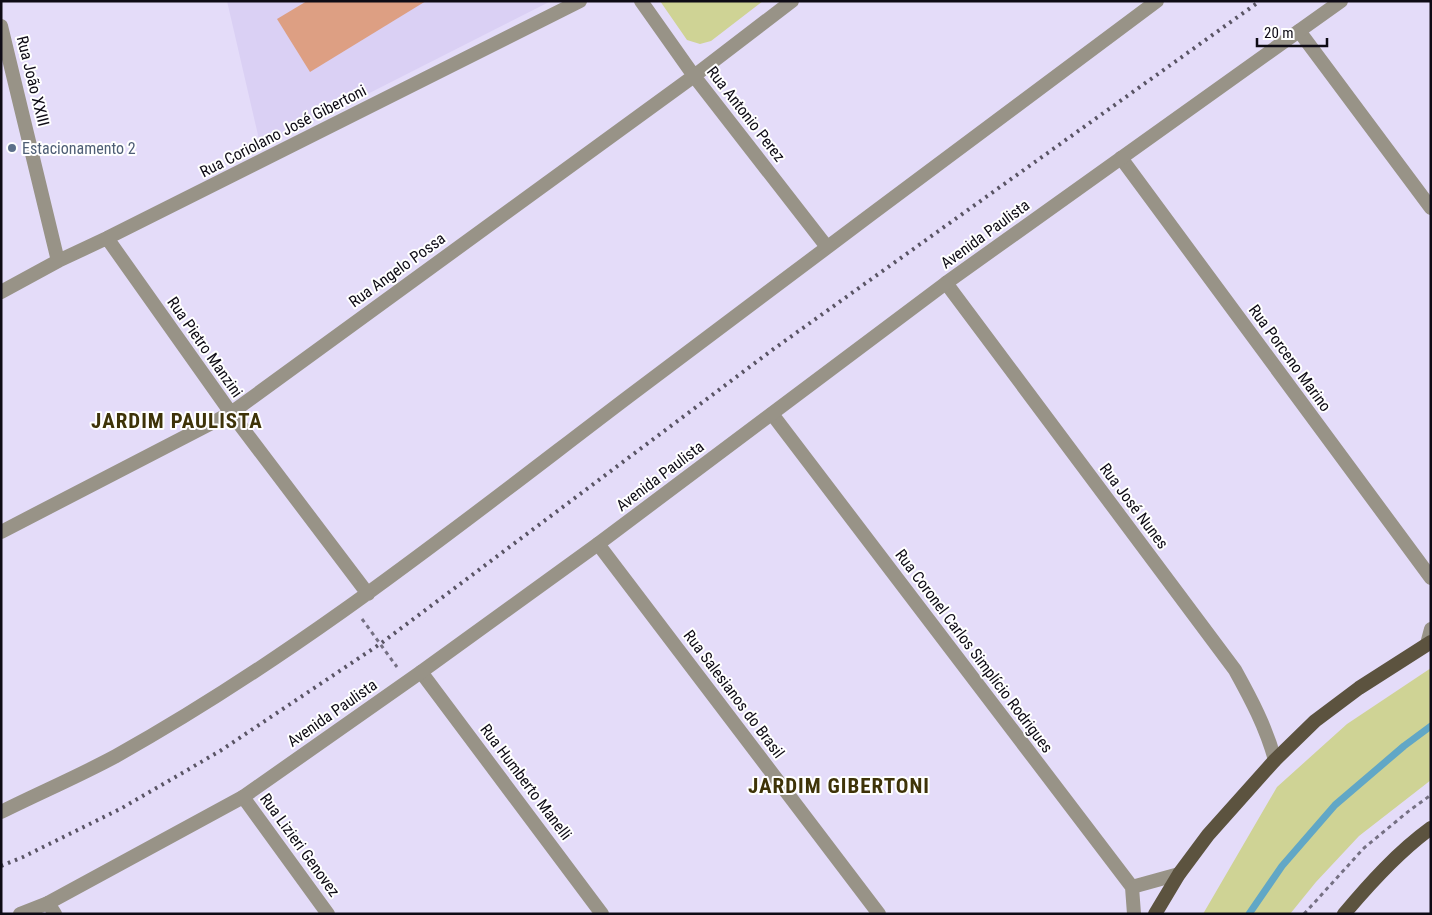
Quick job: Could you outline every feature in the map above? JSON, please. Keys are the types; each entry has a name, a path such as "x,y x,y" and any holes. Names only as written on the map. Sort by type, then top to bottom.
{"main road":[{"path":"1155,914 1179,874 1208,835 1275,760 1315,721 1351,693 1429,643"},
{"path":"1344,914 1375,879 1431,828"}],"street":[{"name":"Rua Coriolano José Gibertoni","path":"1,292 58,261 580,1"},
{"name":"Rua Antonio Perez","path":"641,1 694,76 827,246"},
{"name":"Rua Angelo Possa","path":"1,532 231,413 694,76 792,1"},
{"path":"1,812 114,757 211,699 368,594 827,246 1157,1"},
{"name":"Avenida Paulista","path":"20,914 51,909 242,797 422,672 598,544 946,283 1341,1"},
{"name":"Rua João XXIII","path":"1,26 58,261"},
{"path":"1299,31 1431,208"},
{"name":"Rua Porceno Marino","path":"1121,158 1431,578"},
{"name":"Rua Pietro Manzini","path":"107,238 231,413 368,594"},
{"name":"Rua José Nunes","path":"946,283 1235,670 1261,718 1275,760"},
{"name":"Rua Coronel Carlos Simplício Rodrigues","path":"772,414 1132,887"},
{"name":"Rua Salesianos do Brasil","path":"598,544 879,914"},
{"path":"1429,643 1431,629"},
{"name":"Rua Humberto Manelli","path":"422,672 602,914"},
{"name":"Rua Lizieri Genovez","path":"242,797 328,914"},
{"path":"1134,914 1132,887 1179,874"}],"path":[{"path":"351,605 408,681"},
{"path":"1304,914 1364,848 1410,810 1431,796"}],"shaded area":[{"path":"227,1 551,1 261,148"}],"green space":[{"path":"660,1 763,1 711,41 700,44 687,40"},
{"path":"1431,668 1431,780 1359,836 1316,882 1290,914 1203,914 1277,787 1347,724"}],"building":[{"path":"307,1 426,1 310,72 277,19"}],"waterway":[{"path":"1249,914 1282,866 1335,805 1404,746 1431,726"}],"railway":[{"path":"1,866 122,808 220,751 380,644 775,348 1260,1"}],"place":[{"name":"Estacionamento 2","path":"12,148"}],"district":[{"name":"JARDIM PAULISTA","path":"177,421"},
{"name":"JARDIM GIBERTONI","path":"839,786"}]}
